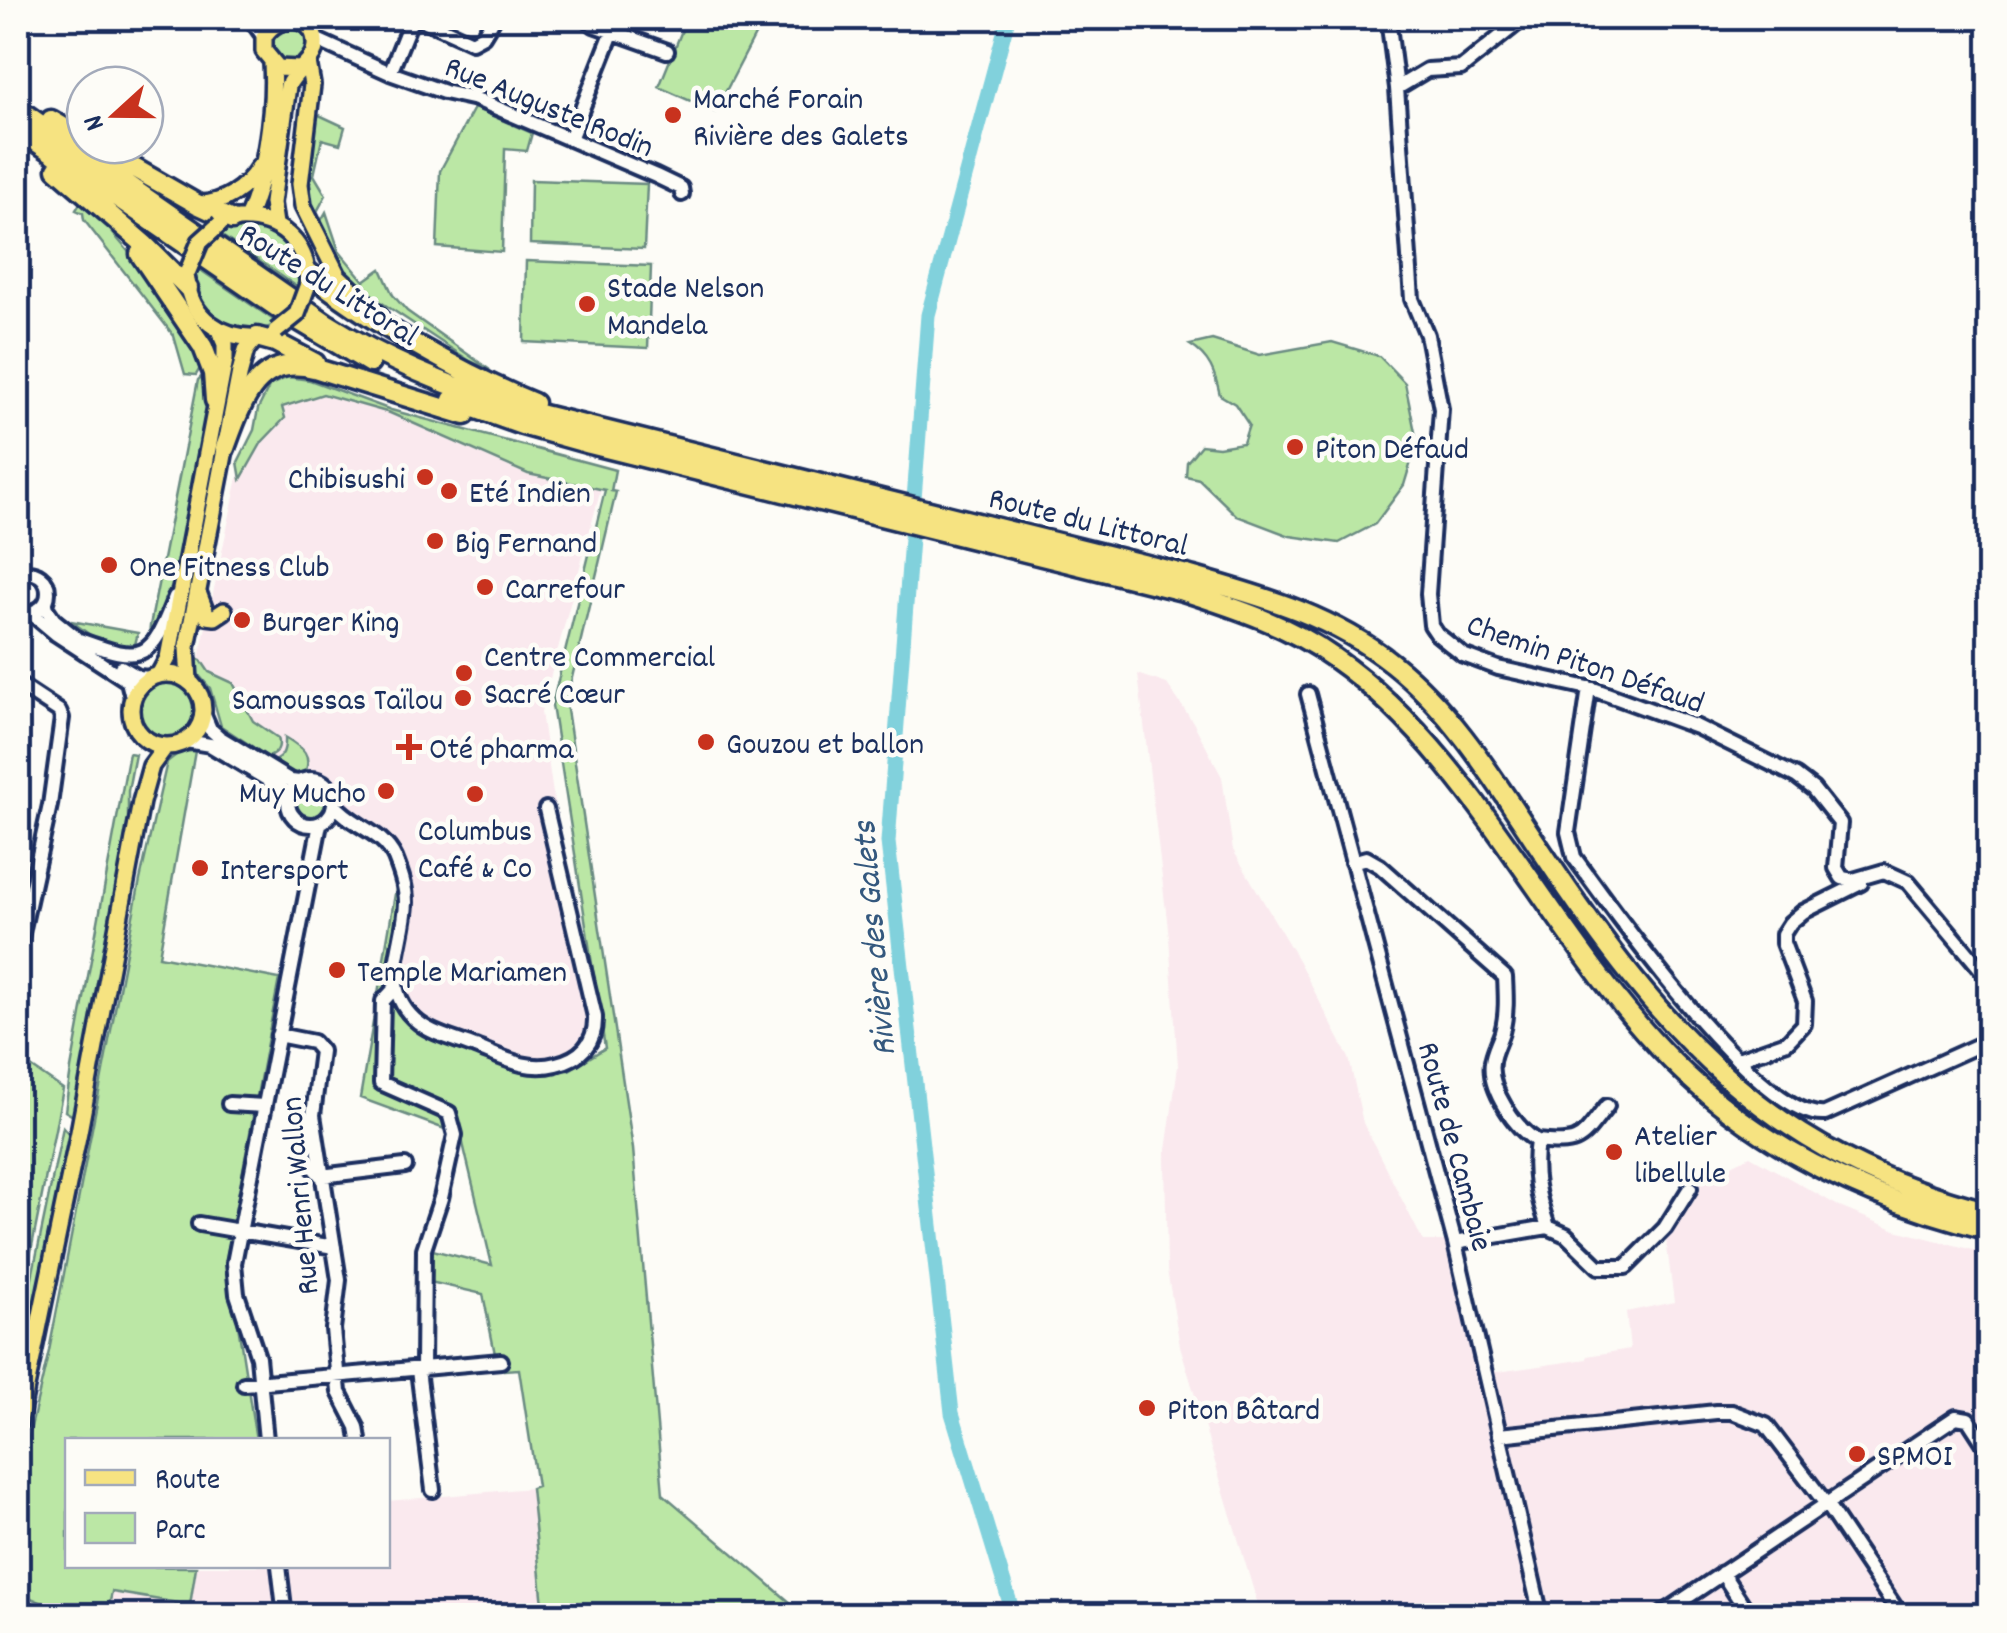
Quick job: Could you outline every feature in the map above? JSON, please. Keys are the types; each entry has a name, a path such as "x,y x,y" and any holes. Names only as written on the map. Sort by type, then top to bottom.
{"highway":[{"path":"18,105 65,130"},
{"name":"Route du Littoral","path":"18,105 326,324 376,352 485,399 638,439 671,455"},
{"name":"Route du Littoral","path":"18,129 281,310 348,351 446,398 590,444 671,455 1185,583 1280,602 1331,624 1391,662 1450,718 1591,926 1640,990 1702,1058 1743,1094 1806,1139 1889,1181 1990,1212"},
{"path":"18,137 188,280"},
{"path":"129,165 233,221"},
{"path":"102,208 155,273 203,347 212,373 215,400"},
{"path":"308,278 514,394 638,439"},
{"path":"257,338 274,342 341,377"},
{"path":"226,448 249,393 265,374 295,364 476,418 590,444"},
{"name":"Route du Littoral","path":"1185,583 1280,626 1332,656 1387,700 1451,772 1599,976 1650,1038 1734,1114 1794,1154 1860,1189 1916,1210 1990,1230"}],"main road":[{"path":"309,55 285,70 272,64 264,52 280,22 308,27 312,84 300,184 303,206 338,276 395,330"},
{"path":"275,224 272,204 288,86 309,55"},
{"path":"257,338 219,330 198,311 188,280 200,242 254,204 264,160 272,64"},
{"path":"197,204 224,200 254,176 264,160"},
{"path":"138,731 164,746 186,741 204,715 202,702 189,681 186,659 243,358 257,338 276,331 297,314 308,278 295,242 275,224 233,221"},
{"path":"141,802 143,748 132,714 133,701 168,658 226,359 219,330"},
{"path":"198,592 207,616 215,617 224,611"},
{"path":"155,677 176,675 189,681"},
{"path":"18,1426 80,1132 141,802 152,762 164,746"}],"street":[{"path":"250,18 280,22"},
{"path":"390,73 415,18 468,42 483,36 494,18"},
{"path":"587,18 594,25 616,24 667,51"},
{"name":"Chemin Piton Défaud","path":"1388,18 1397,88 1410,288 1427,335 1440,409 1428,594 1431,625 1447,645 1463,655 1498,668 1588,688 1696,727 1796,776 1840,823 1836,868 1842,878 1853,880 1884,871"},
{"path":"1397,88 1427,70 1461,68 1524,18"},
{"path":"570,139 616,24"},
{"name":"Rue Auguste Rodin","path":"309,55 338,48 390,73 476,99 681,188 682,194"},
{"path":"18,574 31,572 44,580 48,592 44,605"},
{"path":"79,640 125,654 151,648 160,636 181,580"},
{"path":"24,612 44,605"},
{"path":"44,605 54,620 79,640 134,674 155,677"},
{"path":"24,612 42,619 56,634 128,681 133,701"},
{"path":"18,684 59,710 62,718 50,805 18,948"},
{"path":"1588,688 1568,832 1574,857 1671,988 1770,1088 1805,1112 1825,1114 1990,1040"},
{"name":"Route de Cambaie","path":"1308,694 1454,1244 1541,1616"},
{"path":"204,715 214,734 291,780 320,781 331,790 334,804 345,817 385,840 404,884 405,915 394,968 401,1002 410,1014 429,1030 524,1066 545,1067 574,1057 593,1039 595,1017 546,809"},
{"path":"186,741 210,745 280,787 288,796 289,810 304,824 313,852"},
{"path":"288,796 299,782"},
{"path":"266,1438 258,1357 234,1276 238,1231 313,852 334,804"},
{"path":"304,824 345,817"},
{"path":"1352,862 1366,858 1380,866 1504,977 1503,1029 1491,1064 1494,1083 1518,1126 1537,1141 1564,1144 1581,1140 1607,1106"},
{"path":"1738,1059 1787,1042 1804,1024 1806,1001 1783,943 1790,922 1802,912 1884,871 1908,882 1990,980"},
{"path":"396,987 383,1001 381,1083 449,1112 456,1135 424,1248 420,1370 433,1490"},
{"name":"Rue Henri Wallon","path":"278,1035 313,1042 321,1051 303,1151 322,1176 339,1288 333,1329 338,1378 341,1399 359,1438"},
{"path":"229,1104 264,1106"},
{"path":"1537,1141 1532,1168 1548,1228"},
{"path":"322,1176 405,1166"},
{"path":"1454,1244 1548,1228 1566,1235 1599,1267 1626,1267 1665,1228 1690,1188"},
{"path":"199,1224 334,1247"},
{"path":"244,1384 500,1361"},
{"path":"1499,1435 1732,1412 1766,1425 1826,1504 1901,1616"},
{"path":"1659,1616 1956,1417 1968,1419 1990,1454"},
{"path":"279,1568 285,1616"},
{"path":"1722,1573 1750,1616"}],"shaded area":[{"path":"323,395 388,413 527,475 601,489 541,712 560,841 601,1036 584,1060 563,1069 527,1072 413,1021 391,985 401,908 396,869 381,841 341,807 325,776 314,772 294,776 229,731 208,680 197,668 240,468 279,410"},
{"path":"1138,674 1167,684 1193,722 1222,777 1233,850 1298,960 1349,1058 1363,1123 1423,1241 1445,1241 1474,1367 1498,1372 1630,1349 1626,1312 1674,1302 1666,1239 1695,1183 1750,1156 1842,1208 1896,1230 1989,1254 1989,1615 1261,1615 1180,1346 1167,1270 1165,1157 1178,1066 1169,937"},
{"path":"531,1488 544,1615 107,1616 112,1592 192,1568 390,1568 390,1501"}],"green space":[{"path":"687,18 764,18 715,112 659,87"},
{"path":"290,26 303,32 309,45 303,58 290,64 277,58 271,45 277,32"},
{"path":"474,108 532,133 527,151 505,149 502,252 437,247 440,171"},
{"path":"317,114 345,127 340,144 322,139 314,175 326,195 313,219 306,202 310,126 315,126"},
{"path":"531,180 647,184 644,249 530,244"},
{"path":"83,198 155,283 204,361 196,375 185,374 174,336 84,220 83,213 76,210"},
{"path":"326,212 339,251 364,281 381,269 393,295 407,311 490,370 470,361 361,289 341,266 318,226"},
{"path":"245,224 272,233 288,245 297,262 302,290 219,234"},
{"name":"Stade Nelson Mandela","path":"526,261 651,266 648,348 524,342"},
{"path":"196,267 278,323 246,331 219,322 201,300"},
{"name":"Piton Défaud","path":"1212,340 1260,355 1332,342 1379,356 1405,383 1417,442 1404,485 1375,524 1339,543 1290,536 1237,516 1199,479 1186,476 1187,462 1201,445 1243,443 1249,425 1235,404 1220,395 1211,366 1190,345"},
{"path":"204,374 209,376 210,392 173,583 154,640 149,638 150,626 198,380"},
{"path":"288,377 310,380 391,410 615,470 611,491 616,492 566,703 633,1149 663,1494 805,1615 544,1615 531,1488 537,1486 519,1369 504,1370 501,1355 495,1354 483,1294 430,1282 429,1249 492,1265 461,1135 360,1098 400,865 409,929 401,983 411,1024 527,1074 569,1070 605,1048 552,705 605,490 528,474 390,413 323,394 282,407 285,418 262,442 241,479 238,462 254,430 258,409 270,385"},
{"path":"71,621 138,633 134,648 97,640"},
{"path":"194,657 209,672 233,683 253,721 278,738 279,747 274,754 268,757 221,726 210,688 197,673"},
{"path":"169,682 190,690 198,711 190,732 169,740 148,732 140,711 148,690"},
{"path":"285,737 307,756 304,775 296,777 266,764 282,755"},
{"path":"195,751 159,956 279,979 227,1255 256,1438 65,1438 65,1568 196,1568 190,1605 112,1592 107,1615 70,1615 22,1594 18,1610 18,1482 49,1351 140,880 167,762 180,752"},
{"path":"129,753 135,754 128,791 128,832 73,1116 65,1111 71,1069"},
{"path":"311,787 323,791 327,803 323,815 311,819 299,815 295,803 299,791"},
{"path":"18,1058 63,1089 18,1317"},
{"path":"63,1127 69,1145 18,1387 18,1345"}],"waterway":[{"name":"Rivière des Galets","path":"1008,18 928,315 888,842 952,1413 1014,1616"}],"place":[{"name":"Marché Forain Rivière des Galets","path":"673,115"},
{"name":"Stade Nelson Mandela","path":"587,304"},
{"name":"Piton Défaud","path":"1295,447"},
{"name":"Chibisushi","path":"425,477"},
{"name":"Eté Indien","path":"449,491"},
{"name":"Big Fernand","path":"435,541"},
{"name":"One Fitness Club","path":"109,565"},
{"name":"Carrefour","path":"485,587"},
{"name":"Burger King","path":"242,620"},
{"name":"Centre Commercial Sacré Cœur","path":"464,673"},
{"name":"Samoussas Taïlou","path":"463,698"},
{"name":"Gouzou et ballon","path":"706,742"},
{"name":"Oté pharma","path":"409,747"},
{"name":"Muy Mucho","path":"386,791"},
{"name":"Columbus Café & Co","path":"475,794"},
{"name":"Intersport","path":"200,868"},
{"name":"Temple Mariamen","path":"337,970"},
{"name":"Atelier libellule","path":"1614,1152"},
{"name":"Piton Bâtard","path":"1147,1408"},
{"name":"SPMOI","path":"1857,1454"}]}
